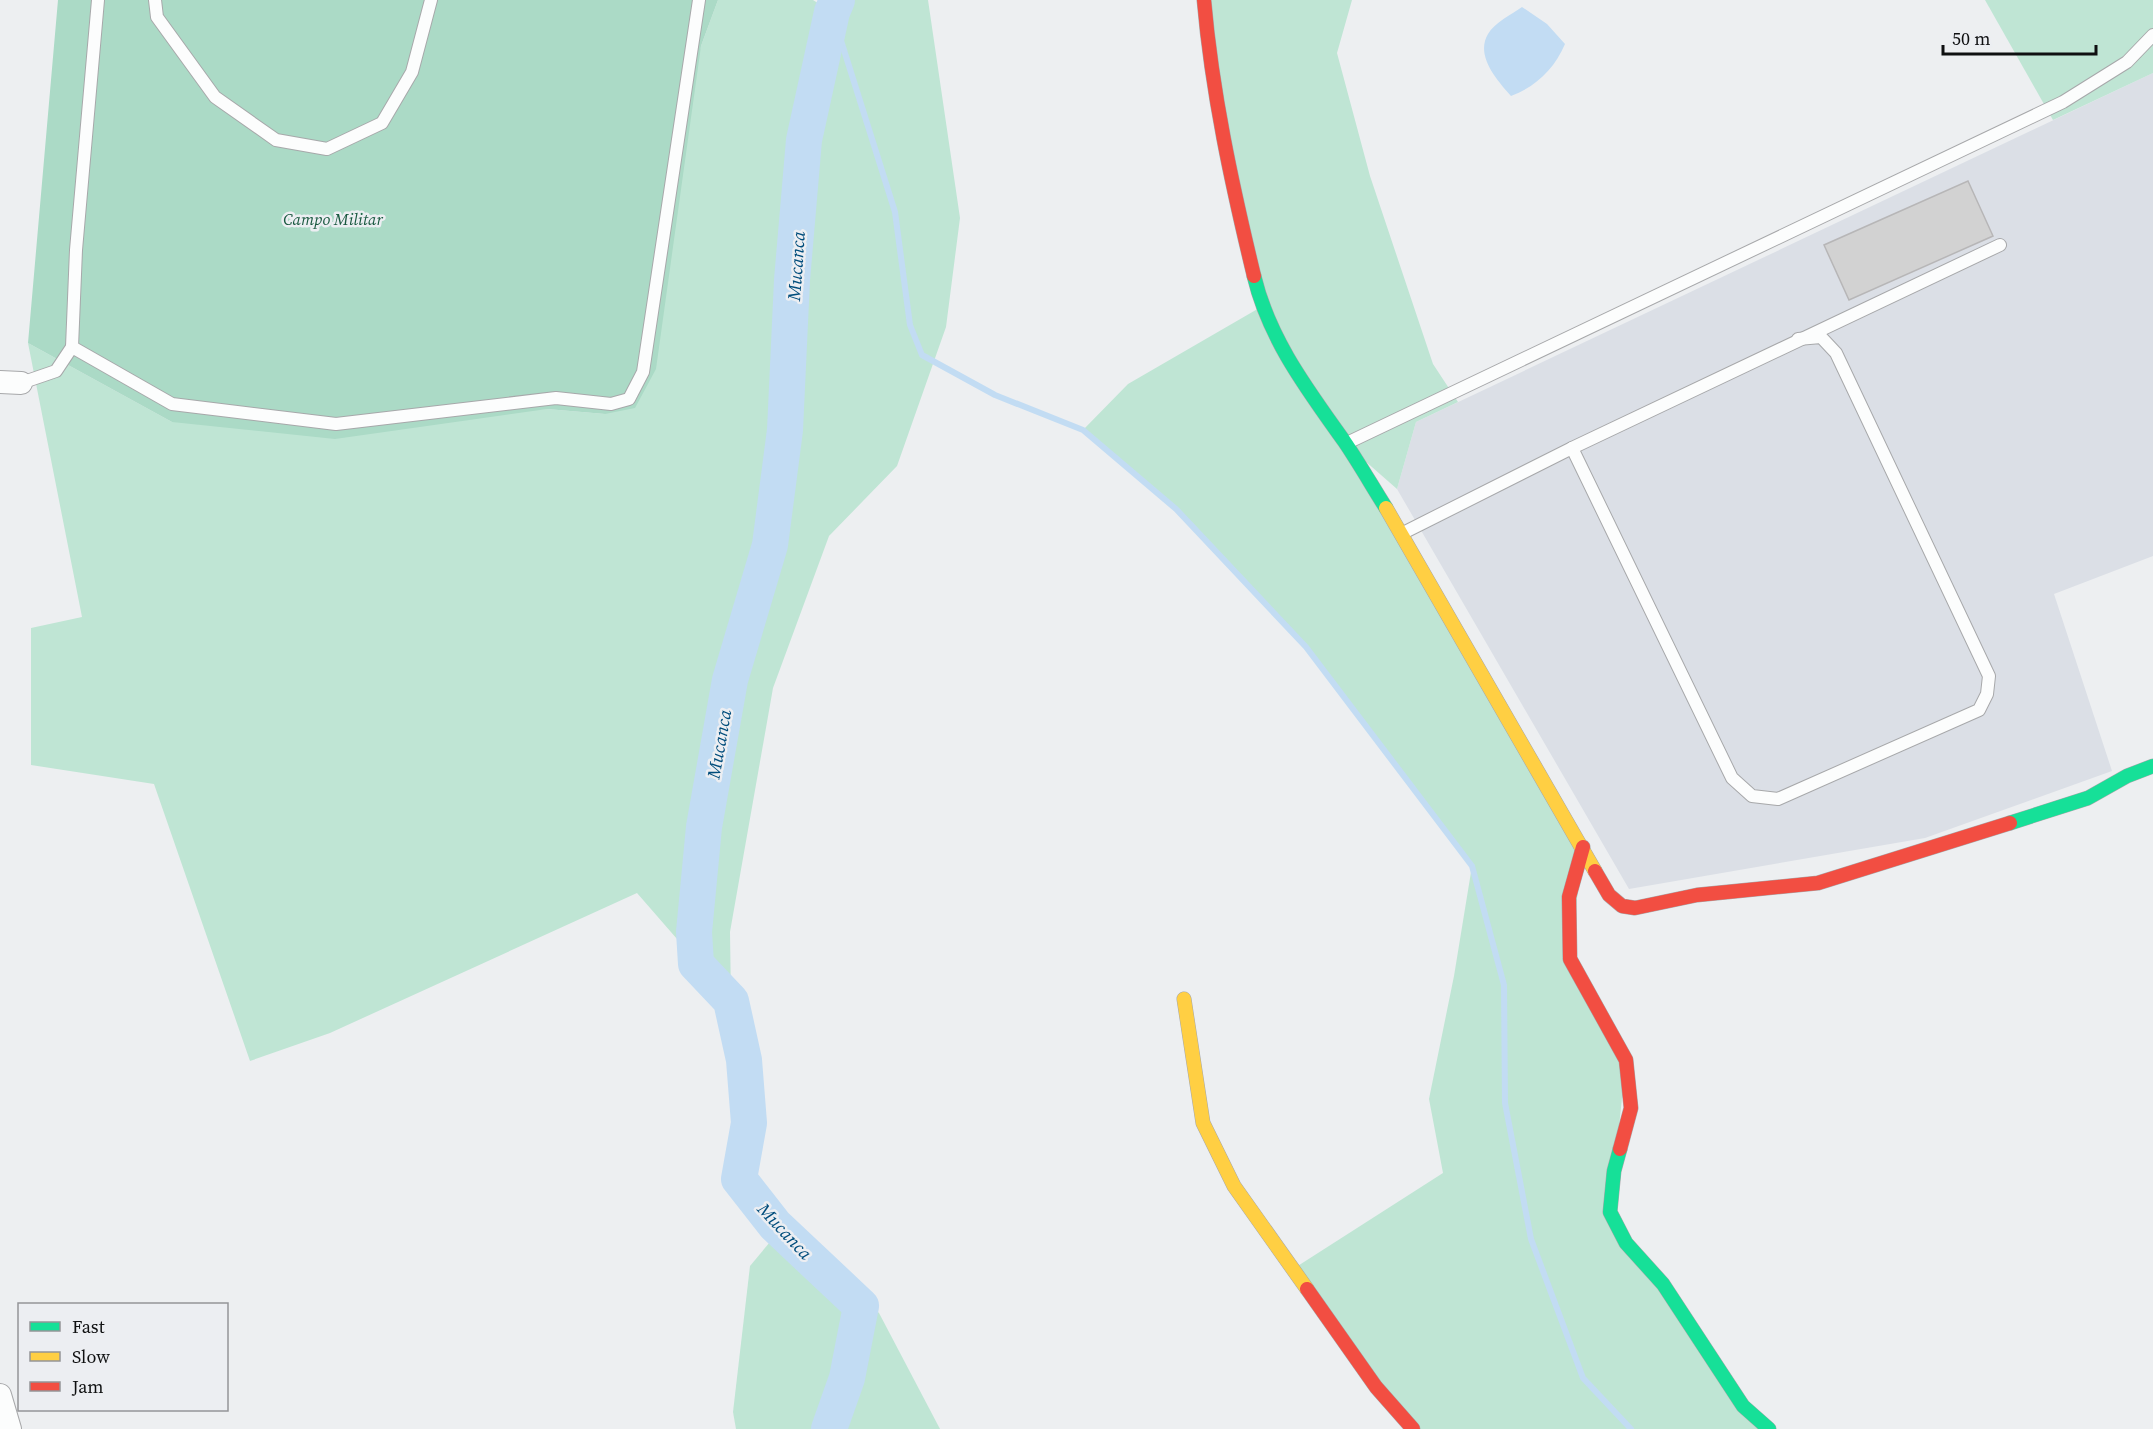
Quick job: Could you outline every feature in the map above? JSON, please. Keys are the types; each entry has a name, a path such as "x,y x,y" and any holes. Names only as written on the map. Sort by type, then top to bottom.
{"street":[{"path":"1204,0 1209,57 1235,198 1261,307 1297,376 1346,444 1402,534 1609,895 1622,906 1635,908 1697,895 1818,883 1918,855 2088,798 2127,776 2153,766"},
{"path":"1583,847 1569,897 1570,959 1626,1060 1631,1108 1614,1171 1610,1212 1626,1243 1663,1284 1743,1406 1769,1429"},
{"path":"1184,999 1203,1124 1234,1186 1376,1387 1413,1429"},
{"path":"0,1395 10,1429"}],"lane":[{"path":"10,383 56,371 72,347 76,250 98,0"},
{"path":"155,0 157,18 215,97 276,140 327,149 382,123 412,72 431,0"},
{"path":"72,347 172,404 336,424 556,398 611,405 629,399 643,372 699,0"},
{"path":"1346,444 2063,102 2127,62 2153,35"},
{"path":"1402,534 1572,448 1797,339 2000,245"},
{"path":"1572,448 1732,778 1752,796 1778,799 1979,710 1987,694 1989,676 1836,353 1821,337 1797,339"}],"shaded area":[{"path":"2153,73 2153,556 2054,594 2112,771 1925,838 1629,889 1397,489 1416,422"}],"green space":[{"name":"Campo Militar","path":"58,0 718,0 701,46 656,369 635,408 605,414 547,409 335,439 172,422 28,343"},
{"path":"718,0 813,0 832,12 837,0 928,0 960,218 946,327 897,466 829,536 773,688 730,932 731,1001 637,893 330,1033 250,1061 154,784 31,765 31,628 82,617 28,343 172,422 547,409 605,414 701,46"},
{"path":"1204,0 1352,0 1337,53 1370,176 1433,364 1458,402 1416,422 1397,489 1348,446 1583,847 1570,959 1626,1060 1610,1212 1769,1429 1413,1429 1293,1269 1443,1173 1429,1099 1454,976 1472,866 1306,647 1176,509 1083,430 1128,384 1261,307"},
{"path":"1985,0 2153,0 2153,73 2053,120"},
{"path":"780,1230 879,1313 940,1429 736,1429 733,1412 750,1266"}],"water":[{"path":"1522,7 1547,24 1565,44 1556,61 1544,76 1511,96 1489,67 1484,51 1485,42 1494,26"}],"building":[{"path":"1968,181 1993,236 1849,300 1824,245"}],"waterway":[{"name":"Mucanca","path":"829,1429 847,1378 861,1306 775,1225 739,1179 749,1123 744,1060 731,1001 696,964 694,932 704,827 730,680 770,545 785,430 792,280 804,140 832,12 837,0"},
{"path":"832,12 895,212 910,325 922,355 995,395 1083,430 1176,509 1306,647 1472,866 1504,985 1505,1103 1531,1239 1583,1378 1631,1429"}],"traffic: fast":[{"path":"1254,276 1269,321 1279,342 1386,508"},
{"path":"2010,823 2088,798 2127,776 2153,766"},
{"path":"1620,1149 1614,1171 1610,1212 1626,1243 1663,1284 1743,1406 1769,1429"}],"traffic: slow":[{"path":"1386,508 1595,871"},
{"path":"1184,999 1203,1123 1234,1186 1307,1289"}],"traffic: jam":[{"path":"1204,0 1212,70 1224,139 1254,276"},
{"path":"1595,871 1609,895 1622,906 1635,908 1697,895 1818,883 2010,823"},
{"path":"1583,847 1569,897 1570,959 1626,1060 1631,1108 1620,1149"},
{"path":"1307,1289 1376,1387 1413,1429"}]}
